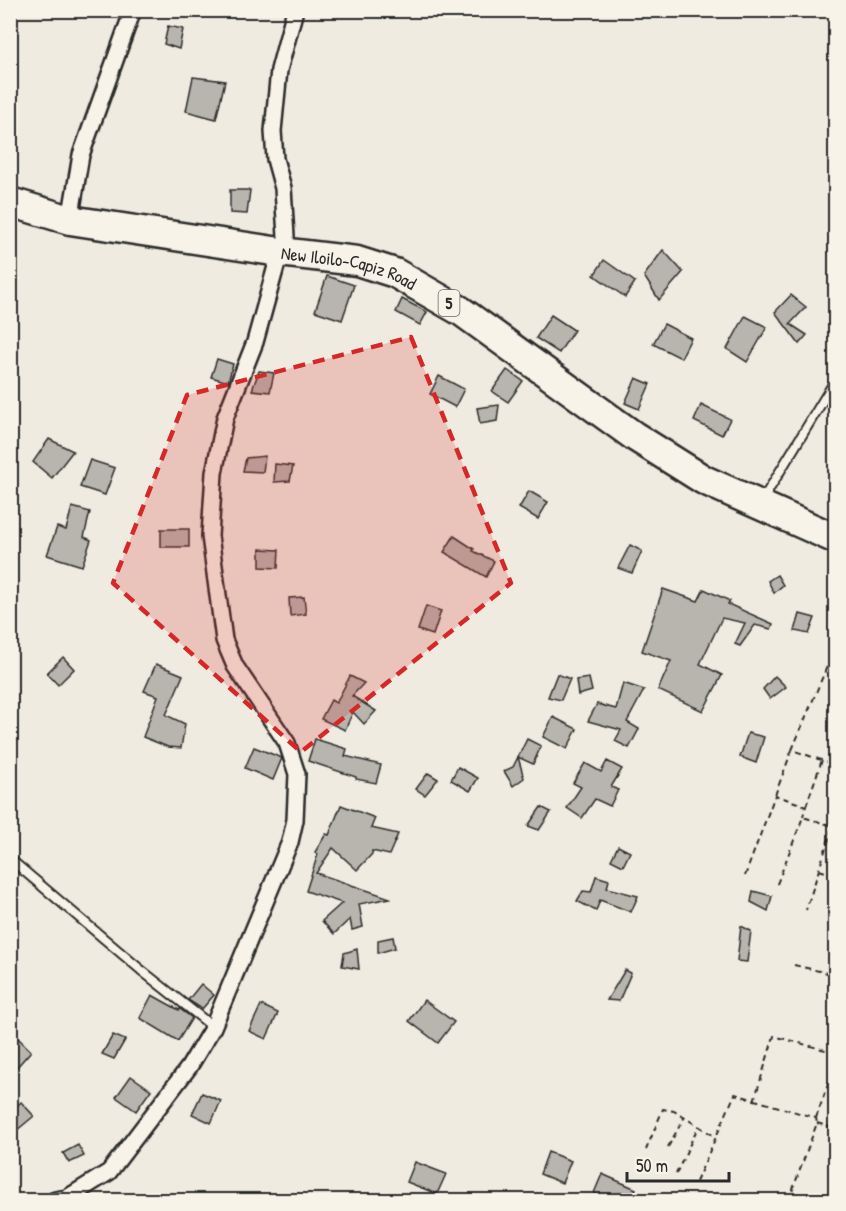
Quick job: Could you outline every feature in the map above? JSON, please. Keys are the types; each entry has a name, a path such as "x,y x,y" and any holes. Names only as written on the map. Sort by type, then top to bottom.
{"highway":[{"name":"New Iloilo-Capiz Road","path":"10,202 70,220 357,261 395,273 461,311 634,436 704,480 836,539"}],"street":[{"path":"70,220 81,154 133,10"},
{"path":"63,1199 109,1172 182,1076 213,1027 290,843 295,820 297,774 287,743 235,666 224,640 210,536 214,473 225,418 255,342 284,252 283,188 275,159 273,131 279,70 295,10"}],"lane":[{"path":"760,505 836,379"},
{"path":"10,859 141,970 213,1027"}],"path":[{"path":"746,876 792,750 836,645"},
{"path":"792,750 836,765"},
{"path":"777,884 803,818 822,760"},
{"path":"775,795 806,806"},
{"path":"806,910 836,816"},
{"path":"803,818 833,826"},
{"path":"819,870 836,875"},
{"path":"836,896 828,913 836,915"},
{"path":"794,965 836,975"},
{"path":"754,1101 774,1036 836,1053"},
{"path":"789,1200 836,1062"},
{"path":"696,1182 735,1094 816,1118"},
{"path":"646,1150 663,1109 674,1112 716,1137"},
{"path":"668,1147 685,1118"},
{"path":"817,1123 836,1129"},
{"path":"676,1174 698,1126"}],"highlighted area":[{"path":"411,337 511,583 301,752 113,583 187,395"}],"building":[{"path":"168,26 183,29 179,49 164,44"},
{"path":"193,77 225,81 216,119 186,111"},
{"path":"230,190 250,190 247,214 230,213"},
{"path":"663,250 683,272 659,300 644,276"},
{"path":"604,260 635,282 625,297 594,275"},
{"path":"327,276 354,285 342,320 315,311"},
{"path":"791,295 806,307 790,324 807,335 799,344 775,312"},
{"path":"402,299 427,312 420,325 396,312"},
{"path":"551,315 574,330 559,353 536,338"},
{"path":"745,316 767,327 747,362 727,349"},
{"path":"664,324 691,338 681,358 653,344"},
{"path":"217,359 233,364 228,382 211,377"},
{"path":"507,370 523,381 508,402 492,391"},
{"path":"259,371 274,373 270,392 252,390"},
{"path":"439,376 464,389 455,407 430,394"},
{"path":"636,378 650,384 639,409 625,403"},
{"path":"499,405 497,421 480,424 477,408"},
{"path":"701,405 730,419 722,435 694,421"},
{"path":"49,439 73,451 52,478 33,462"},
{"path":"265,456 263,472 243,471 246,458"},
{"path":"90,460 115,468 105,495 80,487"},
{"path":"275,464 293,466 290,481 274,482"},
{"path":"529,491 548,502 538,519 519,508"},
{"path":"72,507 90,512 84,537 91,540 82,566 47,555 57,527 66,530"},
{"path":"161,529 189,529 189,547 161,547"},
{"path":"454,536 474,549 473,551 494,561 486,577 444,552"},
{"path":"630,545 642,551 632,573 618,568"},
{"path":"260,549 279,550 278,568 260,567"},
{"path":"777,575 783,585 774,593 768,581"},
{"path":"663,589 698,601 704,589 730,601 728,604 773,624 771,629 755,625 740,646 735,644 745,623 722,618 700,664 722,675 703,711 658,690 671,661 642,651"},
{"path":"304,597 306,614 290,616 289,598"},
{"path":"426,606 441,611 433,635 418,630"},
{"path":"800,614 815,618 809,634 795,631"},
{"path":"63,657 74,669 58,685 47,673"},
{"path":"156,664 183,675 166,715 185,724 181,748 168,747 143,737 158,696 144,691"},
{"path":"557,674 570,679 561,700 548,697"},
{"path":"350,676 364,683 352,696 376,711 364,724 353,712 345,730 321,719 331,700 336,703"},
{"path":"775,676 786,687 770,699 763,689"},
{"path":"589,678 592,691 578,695 576,680"},
{"path":"623,683 644,690 627,722 639,729 629,748 615,741 621,730 588,721 597,704 616,709"},
{"path":"553,717 577,729 567,749 543,737"},
{"path":"748,733 764,737 756,763 740,757"},
{"path":"315,739 347,749 345,756 381,765 376,783 356,779 356,777 308,761"},
{"path":"527,739 541,746 533,764 518,757"},
{"path":"254,747 282,758 273,780 245,768"},
{"path":"518,757 524,778 513,786 504,771 513,767"},
{"path":"607,761 622,769 611,787 618,790 610,806 595,799 582,818 567,808 581,787 573,783 585,763 601,772"},
{"path":"458,767 478,778 470,791 451,780"},
{"path":"428,773 438,779 425,795 416,789"},
{"path":"341,805 375,818 371,828 398,834 389,855 372,851 372,854 357,870 333,848 316,873 390,898 359,904 363,927 352,930 350,919 334,934 322,921 342,903 306,891 318,854 315,852 326,834 329,835"},
{"path":"541,807 551,812 539,830 528,826"},
{"path":"618,846 630,852 623,866 611,860"},
{"path":"596,876 609,880 607,888 638,896 631,912 600,900 596,911 577,901 583,891 591,892"},
{"path":"753,891 772,896 768,911 751,902"},
{"path":"741,926 751,931 747,962 737,961"},
{"path":"393,937 395,948 378,953 378,940"},
{"path":"357,949 359,969 342,966 344,953"},
{"path":"625,970 631,973 619,1001 607,1000"},
{"path":"201,984 214,995 202,1009 188,1000"},
{"path":"152,995 180,1009 192,1018 178,1041 140,1018"},
{"path":"424,1000 454,1022 438,1043 409,1021"},
{"path":"261,1005 278,1013 266,1039 249,1031"},
{"path":"113,1035 125,1040 114,1059 102,1054"},
{"path":"17,1037 31,1051 17,1067 10,1062 10,1044"},
{"path":"131,1076 151,1090 136,1111 116,1097"},
{"path":"202,1093 221,1101 211,1123 192,1114"},
{"path":"21,1102 34,1116 16,1131 10,1124 10,1112"},
{"path":"78,1145 84,1156 69,1163 63,1153"},
{"path":"548,1152 571,1161 562,1183 540,1174"},
{"path":"415,1162 446,1174 437,1194 407,1182"},
{"path":"602,1174 636,1189 631,1200 611,1200 594,1193"}]}
